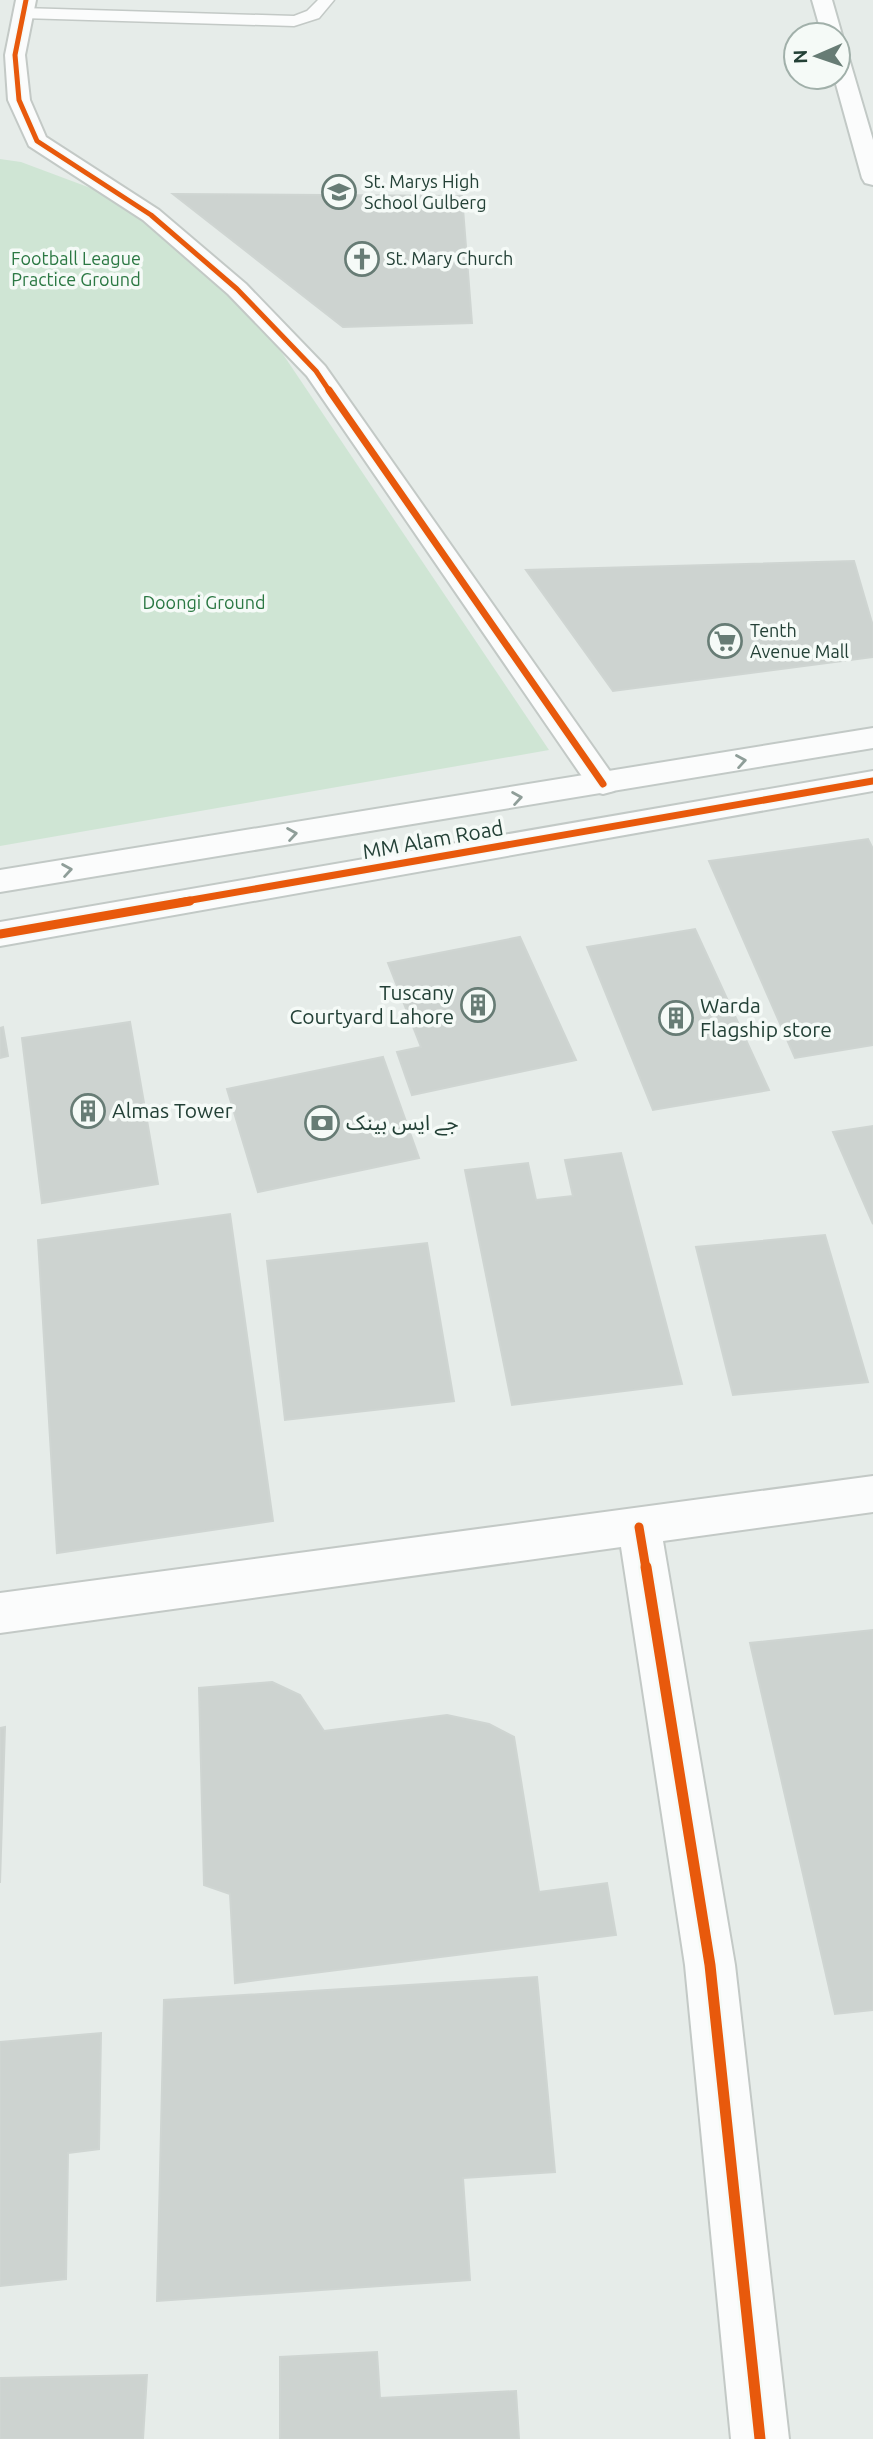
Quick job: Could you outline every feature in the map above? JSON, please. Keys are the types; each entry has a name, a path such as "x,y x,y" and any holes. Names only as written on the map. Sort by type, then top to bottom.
{"street":[{"path":"822,0 828,21"},
{"path":"24,7 15,55 25,140 150,215 237,289 316,371 603,784"},
{"path":"848,91 873,178"},
{"name":"MM Alam Road","path":"0,881 873,738"},
{"name":"MM Alam Road","path":"0,934 873,781"},
{"path":"0,1613 873,1494"},
{"path":"639,1527 710,1965 760,2439"}],"lane":[{"path":"24,7 294,21 312,17 320,11 326,0"}],"green space":[{"name":"Doongi Ground","path":"0,159 21,162 128,202 270,335 549,750 0,846"}],"building":[{"name":"St. Mary Church","path":"173,194 462,196 472,323 343,327"},
{"name":"Tenth Avenue Mall","path":"854,561 873,626 873,657 613,691 526,570"},
{"path":"868,839 873,849 873,1045 795,1058 709,861"},
{"name":"Warda Flagship store","path":"695,929 769,1090 653,1110 587,947"},
{"name":"Tuscany Courtyard Lahore","path":"520,937 576,1060 412,1095 397,1052 421,1047 388,963"},
{"name":"Almas Tower","path":"130,1022 158,1184 42,1203 22,1038"},
{"path":"3,1027 8,1056 0,1058 0,1028"},
{"name":"جے ایس بینک","path":"383,1057 419,1158 258,1192 227,1089"},
{"path":"873,1126 873,1224 833,1132"},
{"path":"621,1153 682,1384 512,1405 465,1170 528,1163 536,1200 573,1196 565,1160"},
{"path":"230,1214 273,1521 57,1553 38,1240"},
{"path":"825,1235 868,1382 733,1395 696,1247"},
{"path":"427,1243 454,1401 285,1420 267,1261"},
{"path":"873,1630 873,2010 835,2014 750,1643"},
{"path":"272,1682 300,1695 324,1731 447,1715 489,1724 514,1737 539,1892 607,1883 616,1935 235,1983 230,1894 204,1885 199,1688"},
{"path":"5,1727 0,1883 0,1728"},
{"path":"537,1977 555,2172 463,2178 470,2280 157,2301 164,2000"},
{"path":"101,2033 99,2149 68,2153 66,2279 0,2286 0,2042"},
{"path":"377,2352 380,2398 516,2391 519,2439 280,2439 280,2357"},
{"path":"147,2375 143,2439 0,2439 0,2378"}],"cycle path":[{"path":"26,0 15,55 19,100 37,141 151,215 237,289 316,371 603,784"},
{"path":"0,934 873,781"},
{"path":"639,1527 710,1965 760,2439"}],"place":[{"name":"St. Marys High School Gulberg","path":"339,192"},
{"name":"St. Mary Church","path":"362,259"},
{"name":"Tenth Avenue Mall","path":"725,641"},
{"name":"Tuscany Courtyard Lahore","path":"478,1005"},
{"name":"Warda Flagship store","path":"676,1018"},
{"name":"Almas Tower","path":"88,1111"},
{"name":"جے ایس بینک","path":"322,1123"}],"park label":[{"name":"Football League Practice Ground","path":"76,269"}]}
